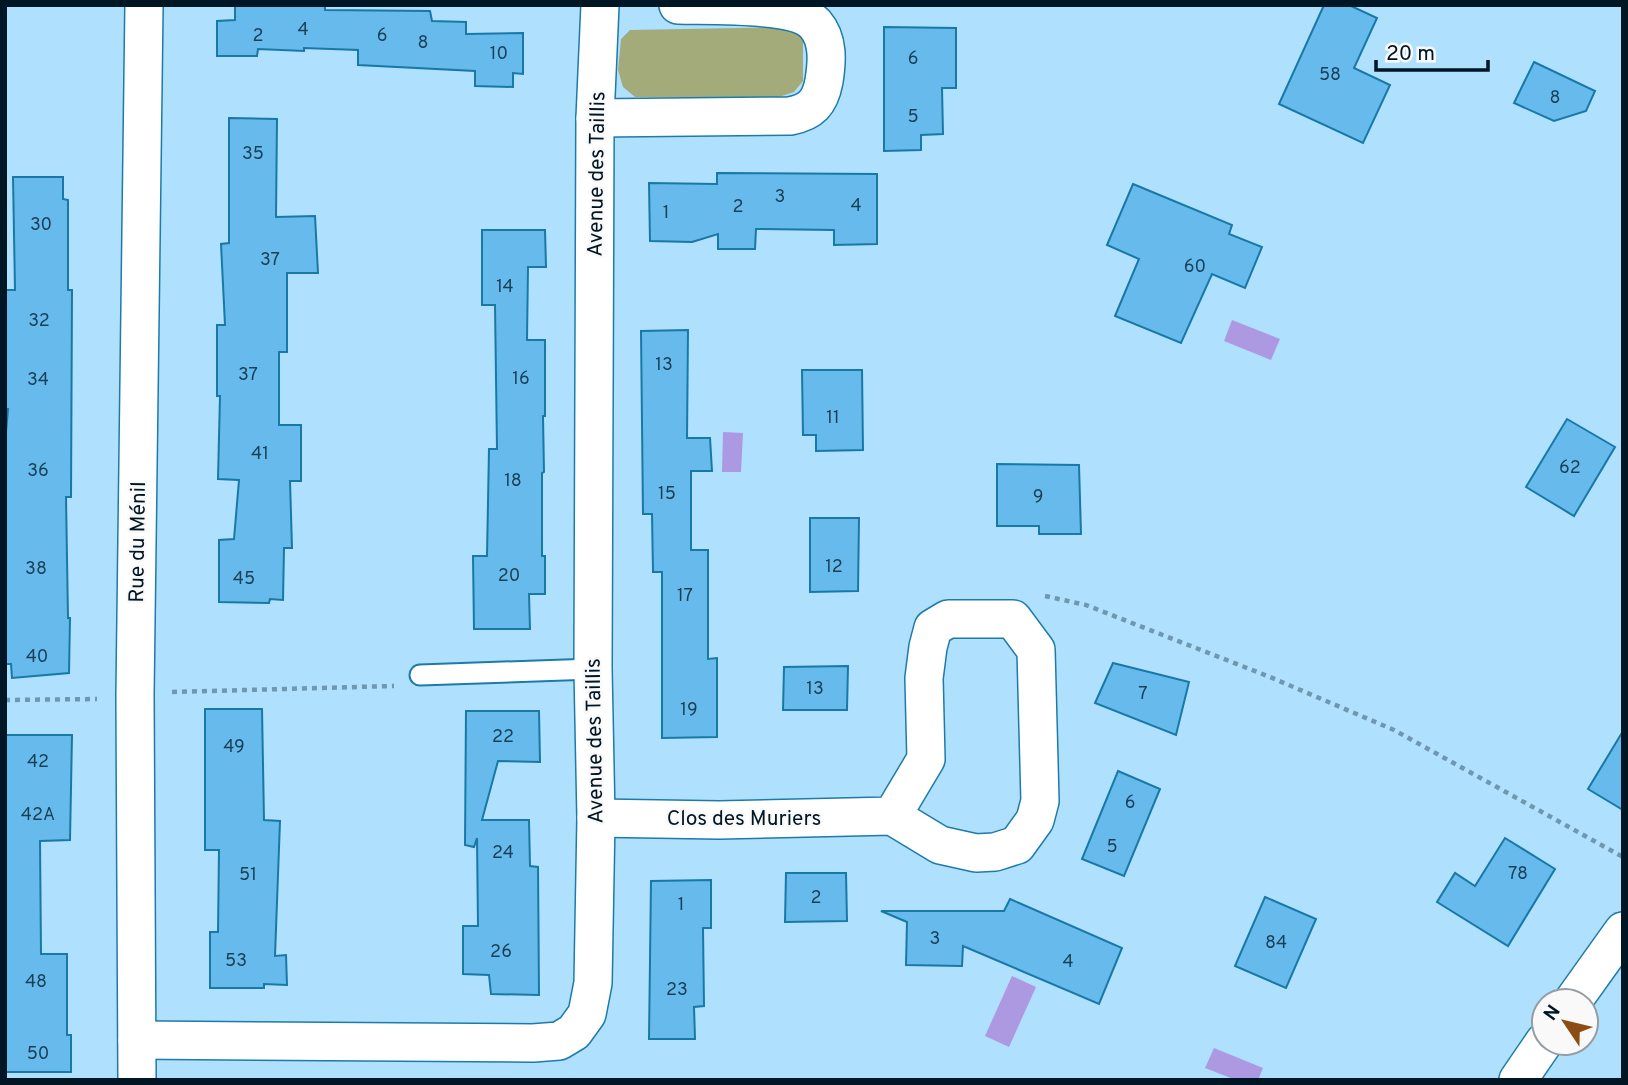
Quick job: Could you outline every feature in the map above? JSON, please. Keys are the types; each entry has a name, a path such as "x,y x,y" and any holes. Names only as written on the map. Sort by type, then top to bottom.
{"street":[{"name":"Rue du Ménil","path":"137,1080 135,695 144,5"},
{"name":"Avenue des Taillis","path":"137,1040 533,1043 559,1041 574,1032 587,1014 593,983 596,818 593,669 595,118 600,5"},
{"path":"595,118 790,116 805,113 822,94 827,48 814,22 801,15 772,8 678,5"},
{"path":"948,619 1013,619 1036,650 1040,801 1028,833 1017,845 995,852 976,853 940,845 892,817 926,759 924,678 933,628 948,619"},
{"name":"Clos des Muriers","path":"596,818 719,820 892,817"},
{"path":"1583,987 1623,931"},
{"path":"1518,1080 1534,1057"}],"lane":[{"path":"420,675 593,669"}],"path":[{"path":"1013,619 1045,596 1086,605 1270,677 1394,730 1623,857"},
{"path":"5,699 93,699 166,692 404,686 420,675"}],"green space":[{"path":"787,27 798,30 803,39 803,81 794,92 776,98 635,97 623,87 618,70 621,39 630,30"}],"shaded area":[{"path":"1232,320 1280,339 1271,360 1224,341"},
{"path":"723,432 743,433 741,472 722,472"},
{"path":"1012,976 1036,987 1009,1047 985,1036"},
{"path":"1214,1048 1263,1068 1258,1080 1236,1080 1205,1068"}],"building":[{"path":"235,5 325,5 325,10 430,11 432,21 466,22 466,34 523,33 523,74 513,73 513,87 475,86 475,71 358,65 358,50 258,49 257,56 217,56 217,21 235,20"},
{"path":"1324,5 1349,5 1377,18 1354,68 1390,85 1363,143 1279,104"},
{"path":"884,27 956,28 956,88 942,88 943,134 921,135 921,150 884,151"},
{"path":"1534,62 1595,91 1586,111 1554,121 1514,103"},
{"path":"229,118 277,119 276,217 315,216 318,273 287,273 287,352 279,352 279,425 301,425 301,481 290,481 292,548 284,548 283,600 270,599 269,603 219,602 219,540 234,539 239,480 218,479 220,396 217,396 217,325 225,325 221,244 229,243"},
{"path":"717,173 877,174 877,244 834,245 834,230 756,229 755,249 718,249 718,234 692,242 650,241 649,183 717,184"},
{"path":"13,177 63,177 63,199 68,200 68,290 72,290 71,497 66,497 69,673 12,678 11,664 5,664 5,444 8,409 5,409 5,290 15,290"},
{"path":"1133,184 1232,225 1229,234 1262,247 1245,288 1212,274 1181,343 1115,316 1139,259 1107,245"},
{"path":"482,230 545,230 546,267 528,267 527,340 545,340 542,556 545,556 545,594 529,594 530,629 474,629 473,556 487,556 489,449 497,449 495,305 482,305"},
{"path":"688,330 687,438 710,438 712,471 691,471 691,550 708,550 708,659 717,658 717,737 662,738 662,572 653,572 652,514 643,514 641,331"},
{"path":"802,370 862,370 863,450 816,451 816,435 803,435"},
{"path":"1567,419 1615,447 1574,516 1526,487"},
{"path":"997,464 1079,465 1081,534 1039,534 1039,526 997,526"},
{"path":"810,518 859,518 858,591 810,592"},
{"path":"1113,663 1189,682 1176,735 1095,703"},
{"path":"848,666 847,710 783,710 784,667"},
{"path":"205,709 262,709 264,820 280,821 275,956 286,955 287,985 264,984 264,988 210,988 210,932 218,932 219,850 205,850"},
{"path":"466,711 539,711 540,762 498,761 482,820 529,820 530,866 538,867 539,995 491,994 489,975 463,974 463,926 478,926 477,838 474,847 465,845"},
{"path":"1623,731 1623,810 1588,789"},
{"path":"5,735 72,735 70,840 40,841 41,954 67,954 67,1035 71,1035 71,1072 5,1072"},
{"path":"1118,771 1160,789 1124,876 1082,859"},
{"path":"1505,838 1555,869 1508,946 1437,902 1455,873 1475,886"},
{"path":"786,873 846,873 847,921 785,922"},
{"path":"711,880 711,928 703,928 704,1006 694,1007 695,1039 649,1039 651,881"},
{"path":"1265,897 1316,919 1286,988 1235,966"},
{"path":"1010,899 1122,948 1099,1004 963,946 962,966 906,965 907,922 881,911 1004,911"}]}
